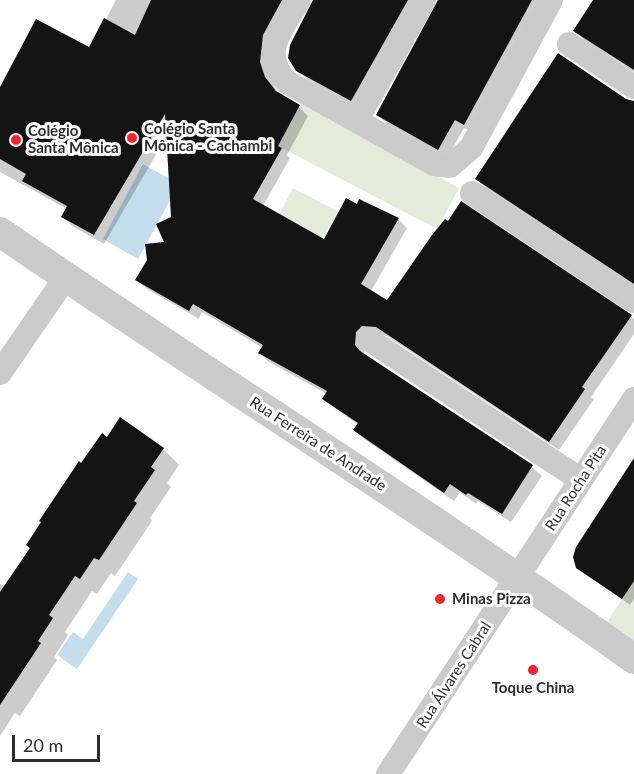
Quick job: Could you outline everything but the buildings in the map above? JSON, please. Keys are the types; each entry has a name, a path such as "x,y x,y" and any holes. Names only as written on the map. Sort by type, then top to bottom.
{"street":[{"path":"299,0 274,42 274,66 287,81 434,164 450,166 460,160 471,148 551,0"},
{"path":"357,120 424,0"},
{"path":"569,44 634,87"},
{"path":"472,193 634,301"},
{"name":"Rua Ferreira de Andrade","path":"0,232 519,577 634,659"},
{"path":"0,373 66,277"},
{"path":"368,339 581,480"},
{"name":"Rua Rocha Pita","path":"519,577 634,399"},
{"name":"Rua Álvares Cabral","path":"388,774 519,577"}],"green space":[{"path":"301,103 459,188 437,229 278,146"},
{"path":"293,188 339,212 322,238 279,214"},
{"path":"634,581 634,641 607,622"}],"water":[{"path":"143,164 179,184 138,259 103,239"},
{"path":"128,572 138,579 77,669 57,655 73,632 83,639"}],"place":[{"name":"Colégio Santa Mônica - Cachambi","path":"132,138"},
{"name":"Colégio Santa Mônica","path":"16,140"},
{"name":"Minas Pizza","path":"440,599"},
{"name":"Toque China","path":"533,670"}]}
